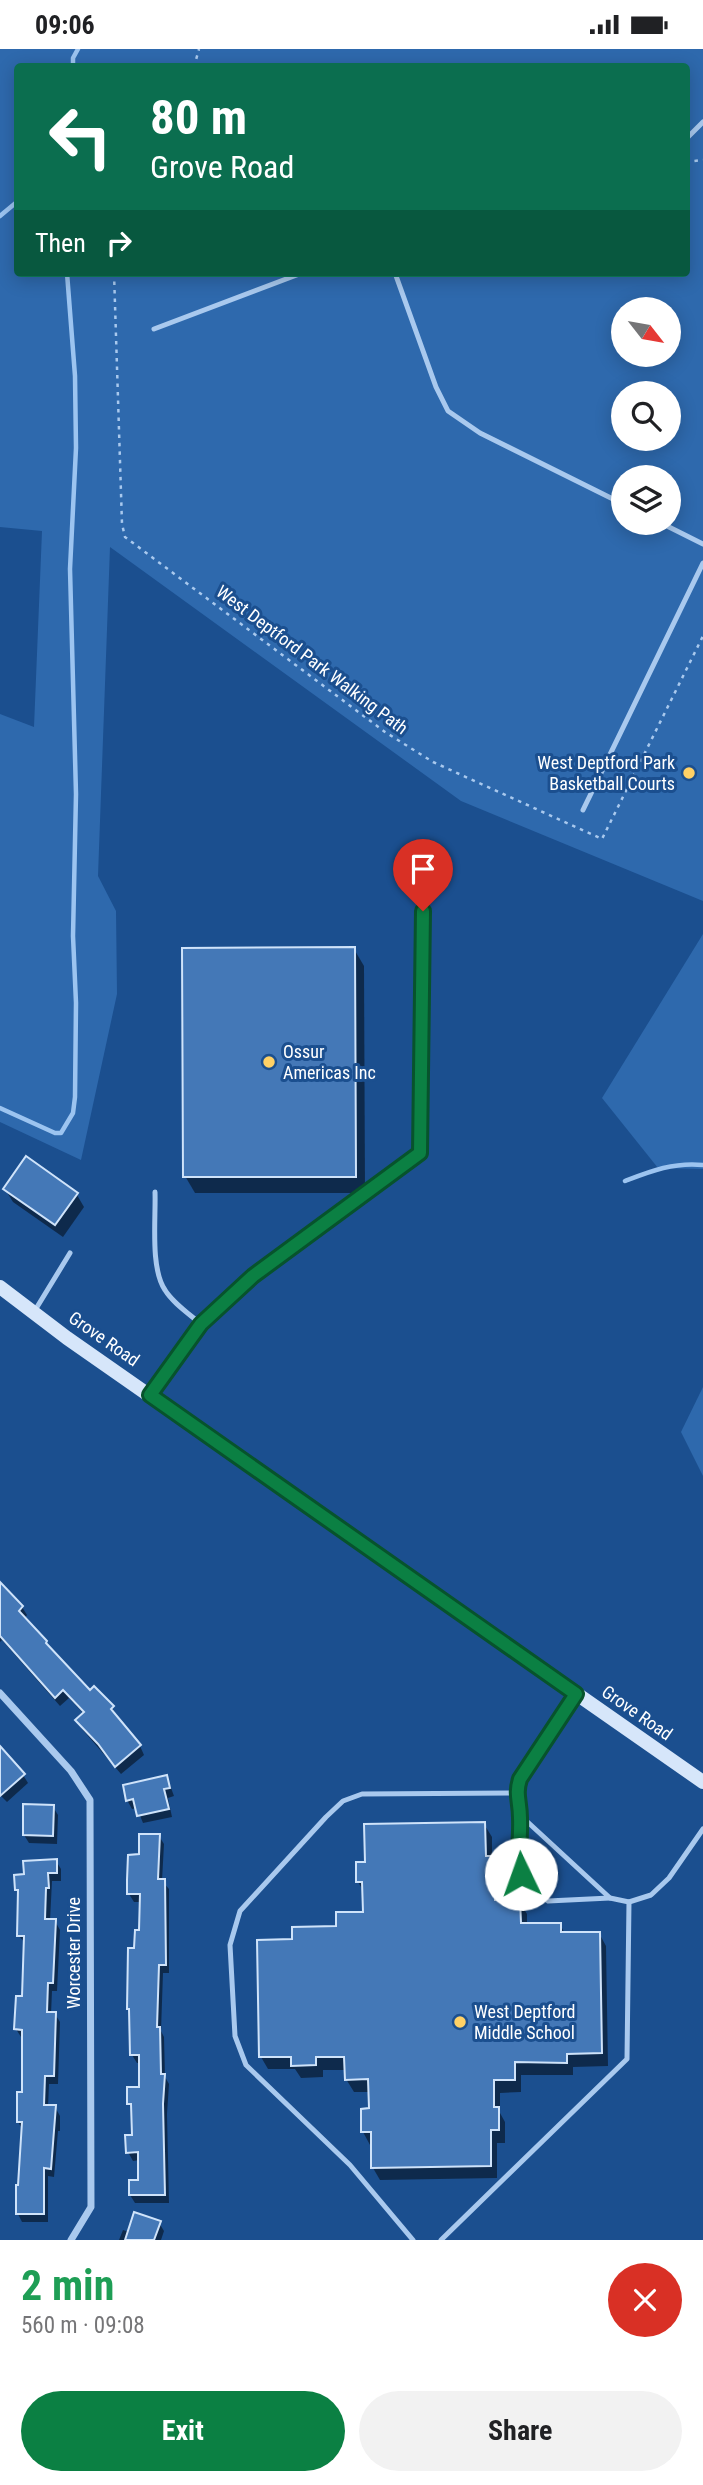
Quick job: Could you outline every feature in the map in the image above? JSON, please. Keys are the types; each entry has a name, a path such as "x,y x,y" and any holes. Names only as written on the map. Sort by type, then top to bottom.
{"main road":[{"name":"Grove Road","path":"0,1287 67,1338 703,1782"}],"street":[{"name":"Worcester Drive","path":"0,1693 71,1771 90,1800 91,2207 71,2240"},
{"path":"0,1707 7,1701"}],"lane":[{"path":"690,135 703,123"},
{"path":"154,329 291,277"},
{"path":"396,277 436,387 448,411 480,433 611,498"},
{"path":"681,533 703,544"},
{"path":"583,810 703,563"},
{"path":"150,1395 201,1324 256,1273 420,1153 424,884"},
{"path":"155,1192 157,1270 164,1289 201,1324"},
{"path":"34,1312 70,1253"},
{"path":"576,1694 520,1779 516,1793 520,1815 518,1861 527,1885 548,1901 610,1898 629,1902 651,1895 669,1878 703,1829"},
{"path":"413,2240 350,2165 246,2065 235,2036 230,1945 240,1911 343,1801 362,1794 516,1793"},
{"path":"520,1815 610,1898"},
{"path":"442,2240 627,2059 629,1902"}],"path":[{"name":"West Deptford Park Walking Path","path":"114,277 122,524 125,537 385,733 433,762 602,839 703,636"}],"shaded area":[{"path":"0,49 703,49 703,901 461,801 110,547 98,876 116,911 117,994 81,1160 0,1122 0,714 34,727 42,531 0,527"},
{"path":"703,934 703,1169 658,1168 602,1098"},
{"path":"703,1387 703,1476 681,1432"}],"building":[{"name":"Ossur Americas Inc","path":"355,947 356,1177 183,1177 182,948"},
{"path":"26,1156 78,1193 55,1225 3,1189"},
{"path":"0,1582 23,1606 19,1611 46,1643 90,1690 94,1686 114,1706 111,1709 141,1745 115,1767 75,1720 84,1712 63,1690 55,1698 0,1636"},
{"path":"0,1746 25,1774 0,1796"},
{"path":"167,1775 170,1788 164,1789 169,1809 137,1816 133,1799 126,1801 123,1785"},
{"path":"23,1804 54,1805 53,1836 23,1835"},
{"name":"West Deptford Middle School","path":"485,1822 486,1856 494,1856 495,1900 520,1899 521,1923 561,1923 561,1932 600,1932 602,2053 567,2054 567,2063 515,2062 515,2080 494,2080 494,2107 499,2107 499,2130 491,2130 491,2166 371,2168 371,2132 361,2132 361,2109 369,2108 368,2079 345,2080 344,2057 316,2057 316,2065 291,2066 291,2057 259,2057 257,1940 292,1939 292,1927 336,1926 336,1912 363,1912 362,1882 356,1882 356,1862 365,1862 364,1824"},
{"path":"139,1834 160,1834 158,1879 165,1879 166,1965 159,1965 157,2027 160,2027 161,2074 165,2074 165,2195 129,2195 129,2180 138,2180 138,2152 126,2153 125,2135 132,2135 131,2104 127,2104 127,2087 139,2087 139,2055 130,2055 127,2009 128,1948 134,1948 135,1930 139,1930 140,1894 127,1894 127,1880 128,1855 139,1854"},
{"path":"57,1859 57,1873 48,1873 45,1919 56,1919 53,1983 48,1983 47,2012 56,2012 54,2076 45,2076 44,2105 56,2105 51,2169 44,2168 44,2214 16,2214 22,2122 17,2122 17,2092 22,2092 22,2030 14,2029 16,1996 22,1996 24,1936 17,1936 18,1890 15,1890 14,1875 24,1874 23,1861"},
{"path":"134,2212 161,2221 154,2240 125,2240"}],"waterway":[{"path":"73,63 78,49"},
{"path":"0,216 14,204"},
{"path":"0,1108 55,1133 61,1133 73,1113 75,1097 76,1003 73,936 76,794 70,569 76,448 75,376 67,277"},
{"path":"625,1181 672,1166 703,1165"}],"place":[{"name":"West Deptford Park Basketball Courts","path":"689,773"},
{"name":"Ossur Americas Inc","path":"269,1062"},
{"name":"West Deptford Middle School","path":"460,2022"}],"route":[{"path":"423,911 420,1153 253,1276 201,1324 150,1395 576,1694 520,1779 516,1793 520,1815 518,1861 521,1874"}]}
